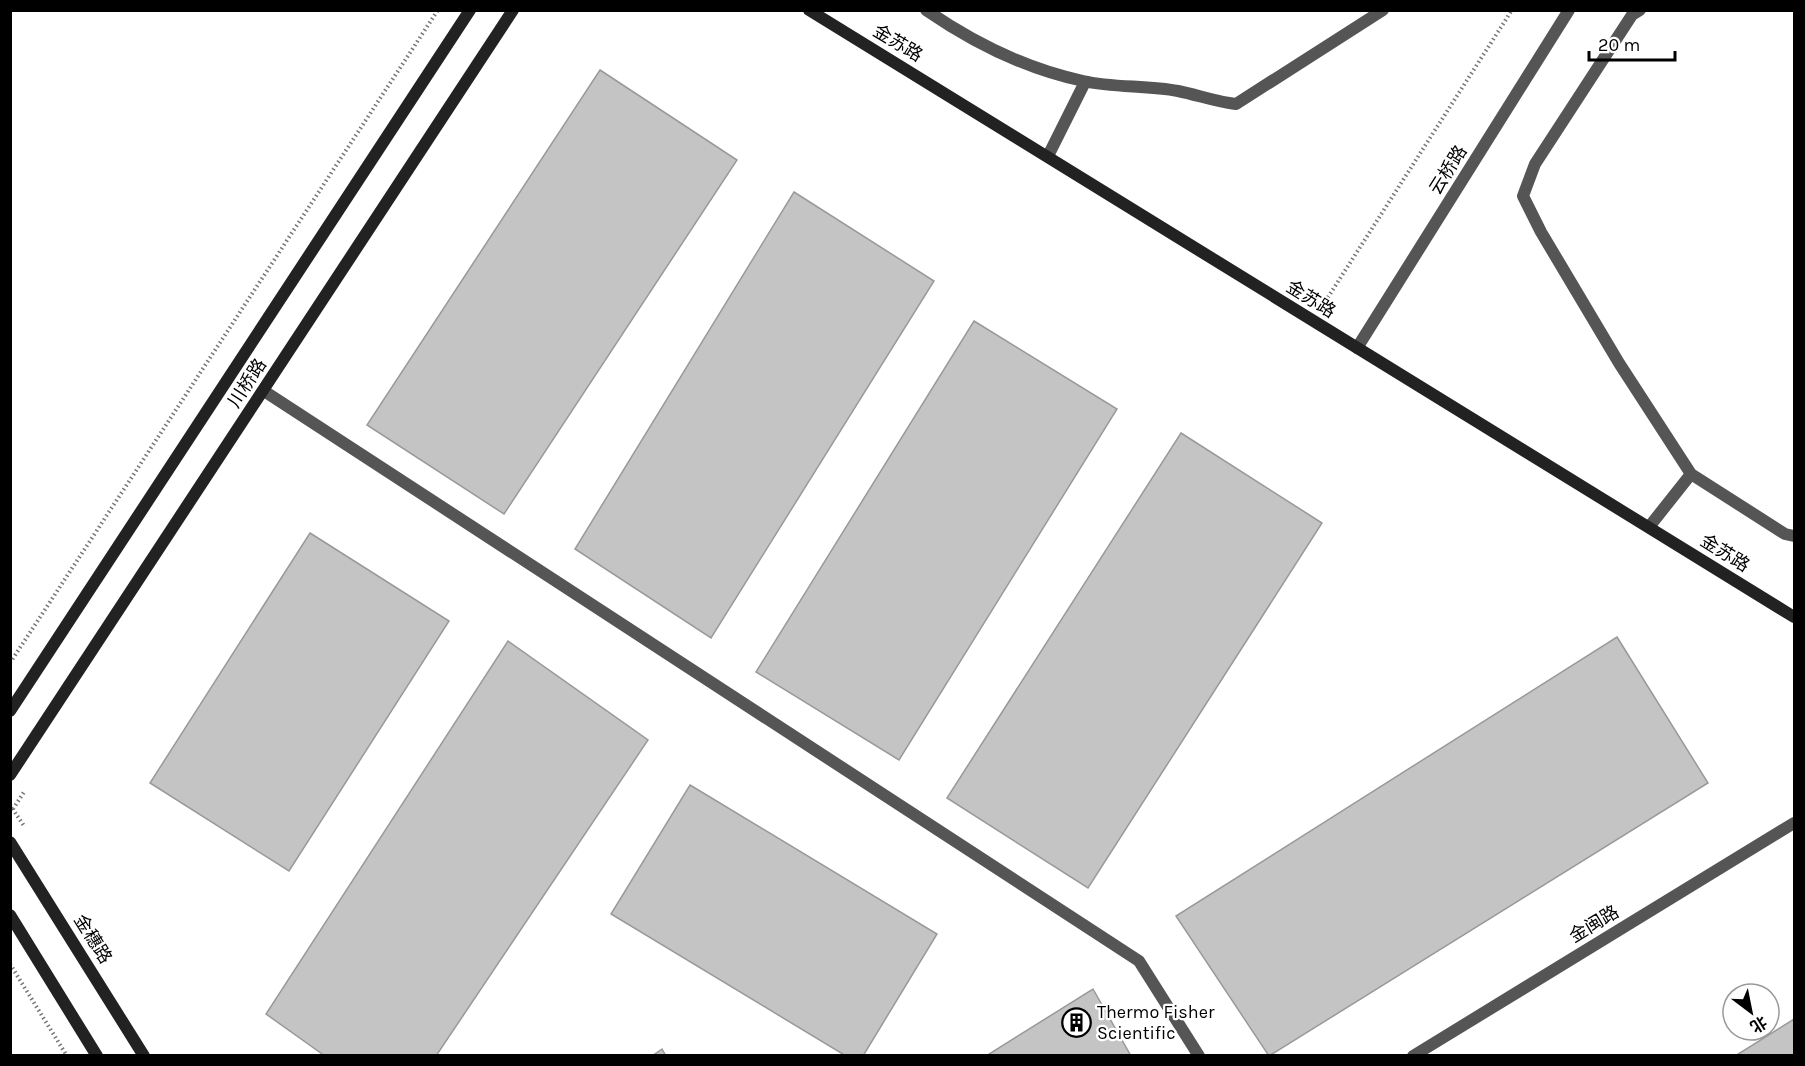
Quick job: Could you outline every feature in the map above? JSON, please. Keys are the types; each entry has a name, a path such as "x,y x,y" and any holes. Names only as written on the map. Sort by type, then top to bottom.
{"street":[{"name":"川桥路","path":"10,711 470,10"},
{"name":"川桥路","path":"10,775 513,10"},
{"name":"金苏路","path":"809,10 1794,617"},
{"path":"926,10 949,26 1024,66 1084,82 1178,91 1216,102 1236,104 1383,10"},
{"name":"云桥路","path":"1357,348 1569,10"},
{"path":"1640,10 1632,15 1535,164 1523,196 1541,232 1619,363 1691,474 1785,534 1794,536"},
{"path":"1047,156 1084,82"},
{"path":"264,391 1139,961 1199,1056"},
{"path":"1649,527 1691,474"},
{"name":"金闽路","path":"1413,1056 1794,823"},
{"name":"金穗路","path":"10,842 144,1056"},
{"path":"10,915 97,1056"}],"path":[{"path":"10,663 438,10"},
{"path":"1312,321 1512,10"},
{"path":"10,964 67,1056"}],"building":[{"path":"600,70 737,160 504,514 367,425"},
{"path":"794,192 934,281 711,638 575,549"},
{"path":"974,321 1117,409 899,760 756,672"},
{"path":"1181,433 1322,523 1088,888 947,798"},
{"path":"310,533 449,621 289,871 150,783"},
{"path":"1617,637 1708,783 1269,1056 1176,916"},
{"path":"508,641 648,740 436,1056 325,1056 266,1014"},
{"path":"690,785 937,934 863,1056 846,1056 611,914"},
{"name":"Thermo Fisher Scientific","path":"1093,989 1131,1056 986,1056"},
{"path":"1794,1019 1794,1056 1735,1056 1757,1042 1781,1042 1781,1027"},
{"path":"662,1049 666,1056 652,1056"}],"place":[{"name":"Thermo Fisher Scientific","path":"1076,1022"}]}
